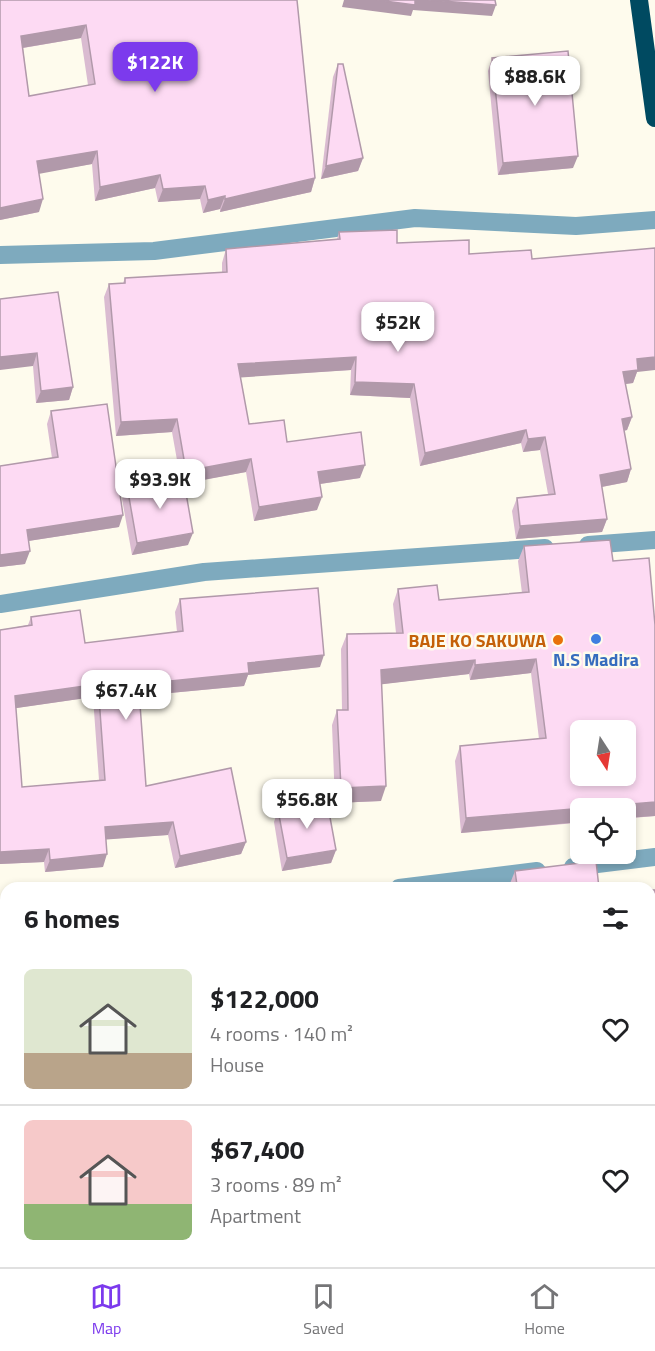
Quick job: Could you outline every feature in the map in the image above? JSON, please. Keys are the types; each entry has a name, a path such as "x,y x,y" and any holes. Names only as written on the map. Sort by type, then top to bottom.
{"highway":[{"path":"639,0 655,118"}],"street":[{"path":"0,255 154,251 415,218 576,226 655,219"},
{"path":"0,604 204,572 655,540"},
{"path":"449,882 655,857"}],"building":[{"path":"0,0 297,0 315,178 225,199 225,196 208,200 205,186 163,189 160,175 100,187 97,151 37,161 43,199 0,208","holes":["86,25 95,84 29,96 21,36"]},
{"path":"377,0 415,0 415,5"},
{"path":"428,0 495,0 496,5"},
{"path":"568,51 578,156 503,163 492,58"},
{"path":"338,64 343,64 363,158 326,166"},
{"path":"397,230 397,243 469,240 469,254 531,250 532,259 655,248 655,357 637,359 638,370 623,372 632,417 622,419 631,469 600,475 607,519 520,526 517,498 555,494 545,437 528,439 526,430 425,453 414,384 355,382 356,357 238,364 249,424 284,420 287,442 361,432 365,465 318,472 322,497 259,507 251,459 186,471 177,419 121,422 109,284 125,283 125,278 227,272 226,249 340,239 339,232"},
{"path":"58,292 73,387 41,391 37,353 0,357 0,299"},
{"path":"107,404 123,515 27,530 30,551 0,555 0,466 58,457 51,411"},
{"path":"183,476 193,533 137,543 127,486"},
{"path":"610,540 613,561 649,558 655,625 655,802 636,804 636,798 570,798 570,809 466,818 460,746 546,738 536,659 475,665 475,660 381,670 386,786 341,788 337,710 348,710 347,634 403,633 398,589 437,585 439,600 529,592 524,546"},
{"path":"318,588 324,655 248,663 249,673 171,681 172,687 139,691 146,786 231,768 246,842 180,856 173,822 105,827 107,854 50,860 49,849 0,852 0,630 32,625 31,617 80,610 85,643 183,631 180,599","holes":["98,684 105,780 22,787 15,696"]},
{"path":"327,801 336,850 287,858 278,810"},
{"path":"572,864 596,864 598,882 517,882 515,871"}],"place":[{"name":"N.S Madira","path":"596,639"},
{"name":"BAJE KO SAKUWA","path":"558,640"}]}
